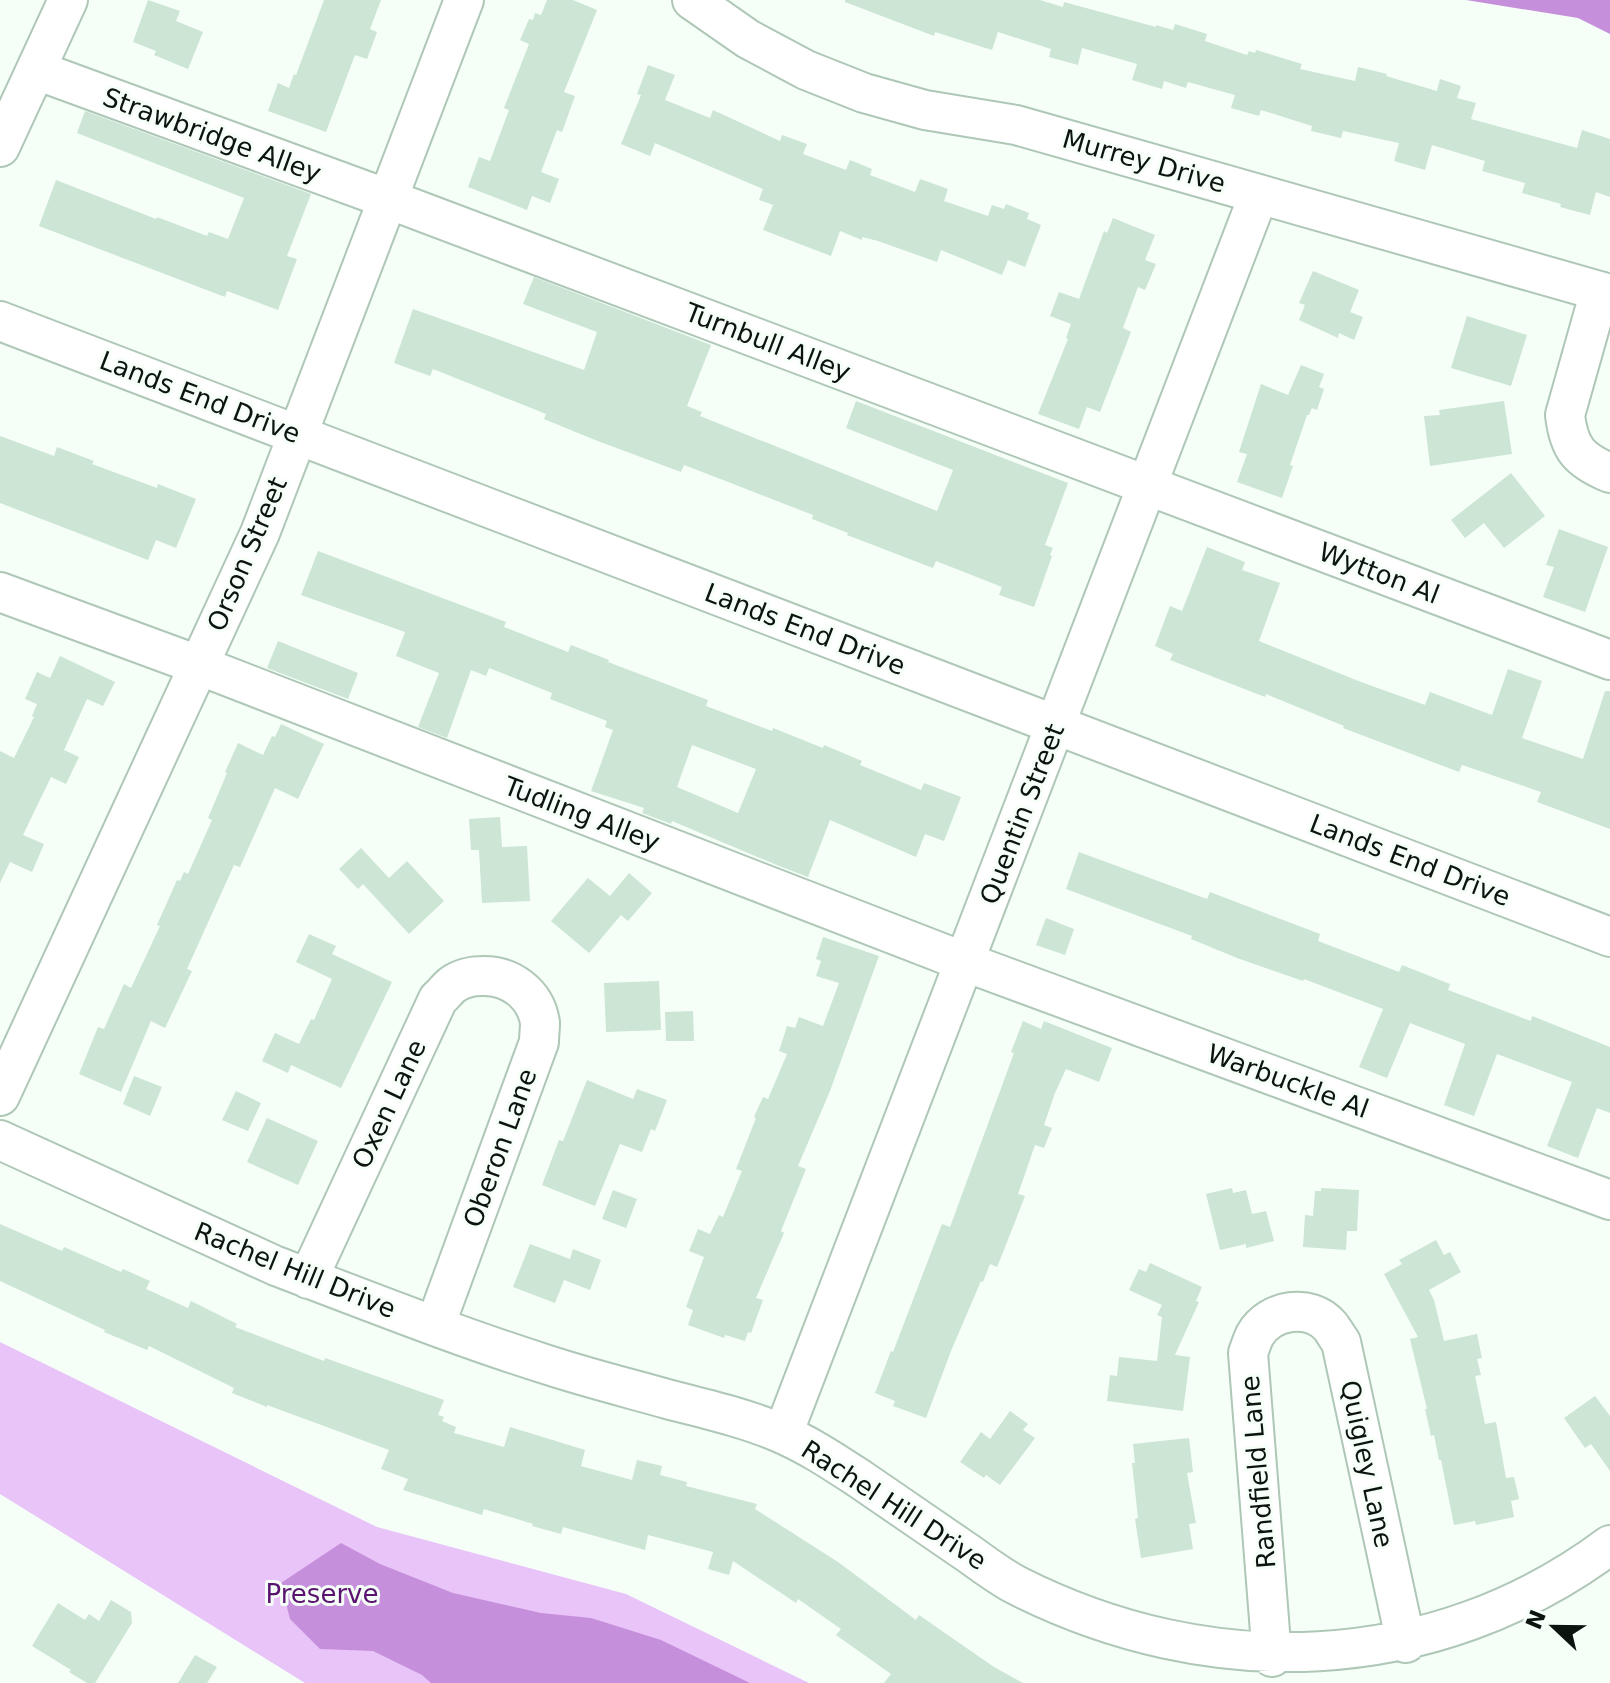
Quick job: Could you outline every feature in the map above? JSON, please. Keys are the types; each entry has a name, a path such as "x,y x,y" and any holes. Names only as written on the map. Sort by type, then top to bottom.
{"street":[{"path":"0,147 68,0"},
{"name":"Orson Street","path":"0,1096 260,533 464,0"},
{"name":"Murrey Drive","path":"692,0 771,52 864,93 925,110 1016,125 1605,292"},
{"name":"Strawbridge Alley","path":"36,70 388,199"},
{"name":"Quentin Street","path":"783,1434 1259,194"},
{"name":"Turnbull Alley","path":"388,199 1148,485"},
{"path":"1605,292 1565,415 1567,432 1575,450 1591,465 1610,473"},
{"name":"Lands End Drive","path":"0,321 1610,937"},
{"name":"Wytton Al","path":"1148,485 1610,660"},
{"name":"Tudling Alley","path":"0,592 198,665 965,962"},
{"name":"Warbuckle Al","path":"965,962 1610,1200"},
{"name":"Oxen Lane","path":"308,1279 438,999 452,985 471,976 493,975 506,979"},
{"name":"Oberon Lane","path":"435,1326 539,1042 540,1021 532,1001 518,986 506,979"},
{"name":"Rachel Hill Drive","path":"0,1140 308,1279 549,1366 743,1418 783,1434 830,1459 1014,1584 1071,1613 1131,1635 1185,1648 1272,1657 1336,1655 1406,1643 1463,1626 1523,1601 1579,1568 1610,1545"},
{"name":"Quigley Lane","path":"1294,1311 1314,1315 1329,1325 1341,1342 1406,1643"},
{"name":"Randfield Lane","path":"1272,1657 1248,1353 1254,1336 1264,1323 1278,1314 1294,1311"}],"green space":[{"name":"Preserve","path":"0,1342 377,1527 626,1594 809,1683 305,1683 0,1494"}],"shaded area":[{"path":"1466,0 1610,0 1610,34 1578,18"},
{"path":"341,1543 380,1564 453,1593 541,1613 591,1618 661,1640 750,1683 431,1683 422,1675 373,1651 320,1649 290,1619 281,1583"}],"building":[{"path":"148,0 180,11 176,21 203,32 188,69 154,55 156,51 133,42"},
{"path":"324,0 381,0 370,29 377,32 367,59 355,55 326,132 268,111 278,83 289,88 296,75"},
{"path":"547,0 573,0 597,10 564,92 575,96 562,132 557,130 541,172 559,179 550,203 532,196 527,210 468,187 479,157 490,161 509,110 504,108 529,44 520,40 529,19 533,20 535,13 541,15"},
{"path":"845,0 1040,0 1063,7 1064,2 1156,27 1173,30 1175,24 1207,34 1205,41 1247,55 1249,51 1255,53 1256,50 1302,64 1300,69 1355,81 1358,67 1437,91 1440,79 1461,86 1457,98 1476,103 1471,119 1577,148 1582,130 1610,139 1610,197 1596,192 1590,215 1522,193 1525,183 1482,171 1485,161 1432,145 1425,170 1394,161 1399,143 1343,131 1341,138 1311,131 1312,126 1261,110 1259,116 1231,108 1235,95 1188,82 1186,88 1164,81 1162,89 1132,80 1137,64 1082,48 1078,65 1049,57 1051,49 998,32 992,50 935,32 934,36"},
{"path":"648,65 675,75 665,100 710,118 713,110 780,141 782,135 807,144 803,154 846,170 850,160 872,169 870,175 915,192 920,179 948,189 944,201 988,216 992,205 1004,209 1006,204 1029,213 1027,219 1041,225 1025,267 1008,260 1002,275 941,250 937,262 840,231 831,256 763,230 773,205 759,200 763,189 655,143 650,156 621,144 641,95 637,94"},
{"path":"85,111 311,194 287,256 297,259 278,310 227,291 225,297 39,226 56,180 156,219 207,236 209,232 228,239 244,198 77,133"},
{"path":"1113,218 1155,235 1145,260 1156,264 1145,290 1138,287 1123,328 1131,332 1100,412 1087,407 1079,429 1038,414 1071,324 1050,316 1059,292 1079,299 1104,231 1107,233"},
{"path":"1313,271 1359,290 1350,312 1363,317 1354,340 1339,333 1338,338 1299,320 1305,305 1299,303"},
{"path":"534,277 711,345 687,406 702,412 700,416 937,511 953,470 846,428 856,401 1068,483 1045,545 1053,548 1052,556 1034,607 999,595 1002,587 936,561 933,568 847,535 812,519 813,515 684,465 681,472 595,440 544,419 546,414 433,369 430,376 394,363 413,309 584,370 597,332 523,304"},
{"path":"1467,316 1527,335 1511,386 1451,368"},
{"path":"1301,365 1324,374 1319,387 1324,389 1317,410 1312,408 1307,415 1282,498 1237,482 1247,454 1239,452 1261,384 1288,395"},
{"path":"1504,401 1512,454 1430,466 1424,416 1440,415 1439,410"},
{"path":"0,436 54,456 57,447 94,461 92,464 196,499 176,548 156,540 148,560 0,503"},
{"path":"1511,473 1545,516 1504,548 1484,523 1465,538 1451,520"},
{"path":"1559,529 1608,547 1585,612 1543,597 1554,567 1546,565"},
{"path":"1207,547 1245,562 1242,570 1280,583 1259,641 1425,705 1430,692 1492,715 1508,669 1542,681 1522,738 1583,759 1605,691 1610,691 1610,829 1537,802 1541,792 1462,765 1459,772 1343,728 1266,694 1265,697 1170,660 1173,654 1155,646 1170,606 1182,611"},
{"path":"318,551 506,622 504,627 568,652 571,645 609,660 708,700 706,706 823,748 824,745 862,761 860,765 921,790 924,783 961,797 944,841 925,834 916,857 830,820 808,877 672,821 671,824 642,813 644,808 591,791 613,730 605,727 607,721 550,699 552,693 489,668 486,676 471,670 447,738 418,727 439,673 396,656 405,632 301,595","holes":["692,745 756,769 738,813 677,787"]},
{"path":"278,641 358,673 348,699 267,668"},
{"path":"60,656 115,682 103,706 87,699 64,750 79,757 66,784 51,777 23,835 44,844 32,872 10,862 0,883 0,751 14,758 34,717 37,704 25,699 37,672 50,678"},
{"path":"281,724 324,744 298,799 275,788 240,867 234,865 187,969 192,971 165,1028 151,1021 121,1092 79,1074 98,1027 104,1029 124,984 131,988 177,880 180,881 184,872 188,874 212,820 208,818 238,743 263,755"},
{"path":"500,817 502,847 527,846 530,901 482,903 479,850 471,850 469,819"},
{"path":"361,848 389,878 407,861 444,901 409,934 363,884 358,889 339,869"},
{"path":"1079,852 1207,899 1210,892 1320,934 1318,941 1399,972 1402,965 1450,984 1448,990 1531,1021 1532,1016 1610,1047 1610,1113 1597,1108 1578,1158 1547,1146 1572,1082 1497,1054 1474,1116 1444,1105 1465,1044 1410,1023 1387,1078 1359,1067 1383,1009 1237,958 1191,939 1192,936 1066,889"},
{"path":"629,873 652,893 628,921 621,915 589,953 551,921 588,878 610,896"},
{"path":"1046,918 1074,929 1065,955 1036,945"},
{"path":"309,934 336,946 332,954 392,982 341,1088 291,1065 288,1073 262,1061 275,1033 299,1044 311,1019 314,1020 332,979 296,962"},
{"path":"823,937 879,956 830,1091 798,1166 806,1169 781,1231 784,1233 756,1298 763,1300 751,1333 748,1332 745,1341 725,1335 724,1338 688,1325 693,1310 686,1307 704,1257 689,1251 698,1229 710,1234 719,1215 723,1217 742,1171 736,1169 754,1117 763,1097 768,1099 787,1054 779,1051 787,1026 795,1028 799,1017 823,1026 839,983 816,976 821,961 816,959"},
{"path":"659,981 661,1030 606,1032 604,983"},
{"path":"693,1011 694,1041 666,1041 665,1012"},
{"path":"1023,1021 1041,1029 1044,1021 1112,1048 1099,1082 1066,1069 1044,1125 1052,1128 1044,1148 1035,1145 1018,1194 1025,1196 1002,1255 997,1267 990,1264 981,1281 926,1418 893,1406 895,1401 875,1393 942,1224 950,1227"},
{"path":"134,1076 162,1087 150,1116 123,1104"},
{"path":"587,1080 633,1099 637,1089 667,1100 655,1131 651,1129 642,1152 620,1144 595,1206 542,1185"},
{"path":"236,1091 261,1103 248,1131 222,1120"},
{"path":"267,1118 318,1141 298,1185 247,1162"},
{"path":"1232,1188 1233,1193 1246,1190 1252,1214 1266,1211 1274,1241 1220,1250 1206,1194"},
{"path":"1321,1188 1359,1190 1357,1231 1347,1231 1346,1250 1303,1247 1305,1215 1313,1216 1315,1191 1321,1191"},
{"path":"613,1190 637,1199 626,1228 602,1219"},
{"path":"0,1224 62,1251 64,1247 121,1272 123,1269 150,1281 146,1289 188,1308 191,1301 237,1324 235,1327 324,1361 325,1358 444,1400 438,1415 444,1417 442,1421 456,1427 454,1433 504,1447 510,1427 585,1450 581,1466 632,1480 637,1460 662,1466 660,1475 687,1482 686,1486 757,1504 755,1509 838,1562 916,1620 919,1615 994,1667 1023,1683 884,1683 891,1674 836,1635 841,1629 798,1599 796,1603 733,1561 729,1575 708,1569 713,1552 648,1535 645,1550 563,1527 561,1534 484,1509 482,1515 403,1490 408,1479 381,1469 389,1450 232,1393 234,1388 149,1346 147,1350 104,1332 0,1281"},
{"path":"1436,1240 1444,1255 1450,1252 1461,1272 1429,1290 1444,1341 1477,1334 1482,1358 1477,1359 1481,1375 1475,1376 1485,1424 1496,1422 1506,1478 1514,1477 1519,1499 1511,1501 1514,1517 1476,1525 1475,1521 1454,1525 1410,1339 1418,1337 1384,1274 1402,1264 1399,1260"},
{"path":"530,1244 570,1259 573,1249 601,1260 590,1290 564,1280 555,1303 513,1287"},
{"path":"1150,1263 1202,1287 1196,1301 1199,1302 1175,1355 1190,1357 1183,1411 1107,1401 1110,1375 1117,1376 1119,1357 1157,1361 1162,1317 1157,1315 1162,1305 1129,1290 1139,1269 1146,1272"},
{"path":"1595,1396 1610,1416 1610,1471 1591,1444 1585,1448 1564,1418"},
{"path":"1010,1411 1028,1424 1023,1430 1035,1438 1000,1485 960,1462 981,1432 990,1439"},
{"path":"1189,1438 1193,1472 1187,1473 1196,1523 1189,1524 1193,1549 1141,1558 1135,1519 1138,1518 1133,1444"},
{"path":"111,1600 131,1612 132,1623 95,1683 87,1683 32,1646 58,1603 85,1620 89,1614 99,1621"},
{"path":"195,1655 217,1667 207,1683 178,1683"}]}
